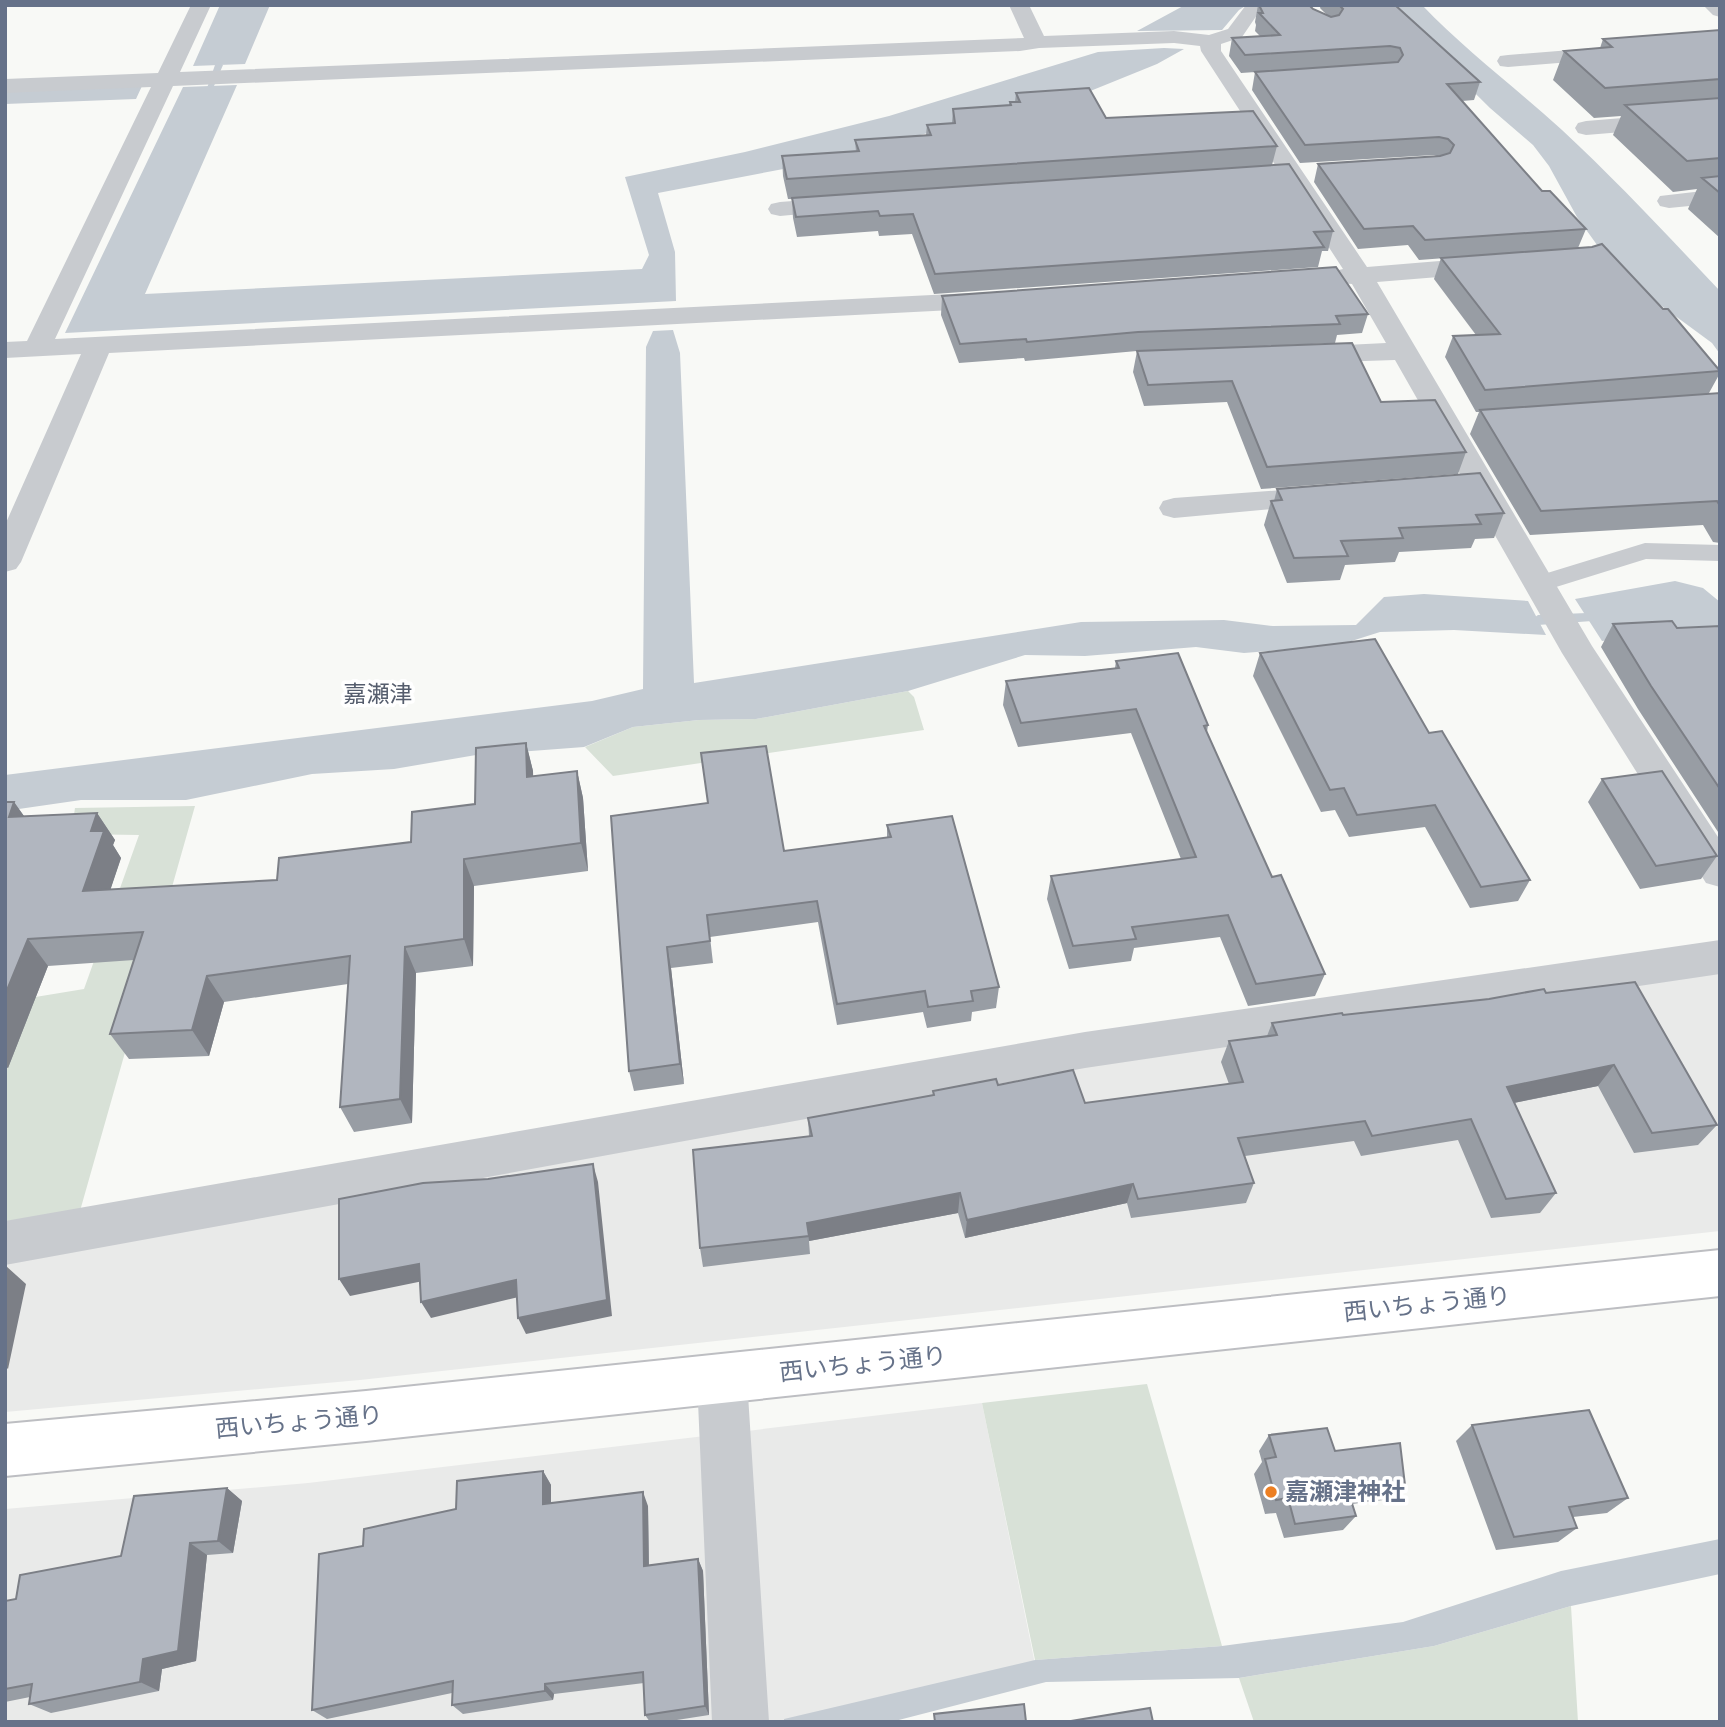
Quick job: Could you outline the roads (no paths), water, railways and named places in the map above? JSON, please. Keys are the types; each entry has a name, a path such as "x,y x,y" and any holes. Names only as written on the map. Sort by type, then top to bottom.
{"highway":[{"name":"西いちょう通り","path":"5,1450 722,1379 1720,1273"}],"street":[{"path":"37,349 201,5"},
{"path":"1019,5 1031,34 1039,42"},
{"path":"5,86 1020,45 1039,42 1174,37 1210,41 1235,33 1251,11 1261,5"},
{"path":"1713,5 1720,11"},
{"path":"1210,41 1211,51 1360,275 1404,351 1461,424 1468,485 1542,587 1579,653 1720,872"},
{"path":"1508,61 1720,44"},
{"path":"1232,83 1260,81"},
{"path":"1586,128 1720,117"},
{"path":"1231,121 1256,119"},
{"path":"1264,174 1317,171"},
{"path":"1669,201 1720,196"},
{"path":"780,209 876,201"},
{"path":"1318,278 1513,263"},
{"path":"5,350 1012,299"},
{"path":"5,562 99,345"},
{"path":"1283,356 1404,351"},
{"path":"1174,508 1348,495"},
{"path":"5,1243 1085,1050 1720,957"},
{"path":"722,1379 741,1722"}],"lane":[{"path":"1542,587 1645,551 1720,553"}],"waterway":[{"path":"210,86 219,65"},
{"path":"1538,620 1587,618"}],"place":[{"name":"嘉瀬津神社","path":"1271,1492"}],"district":[{"name":"嘉瀬津","path":"378,694"}]}
